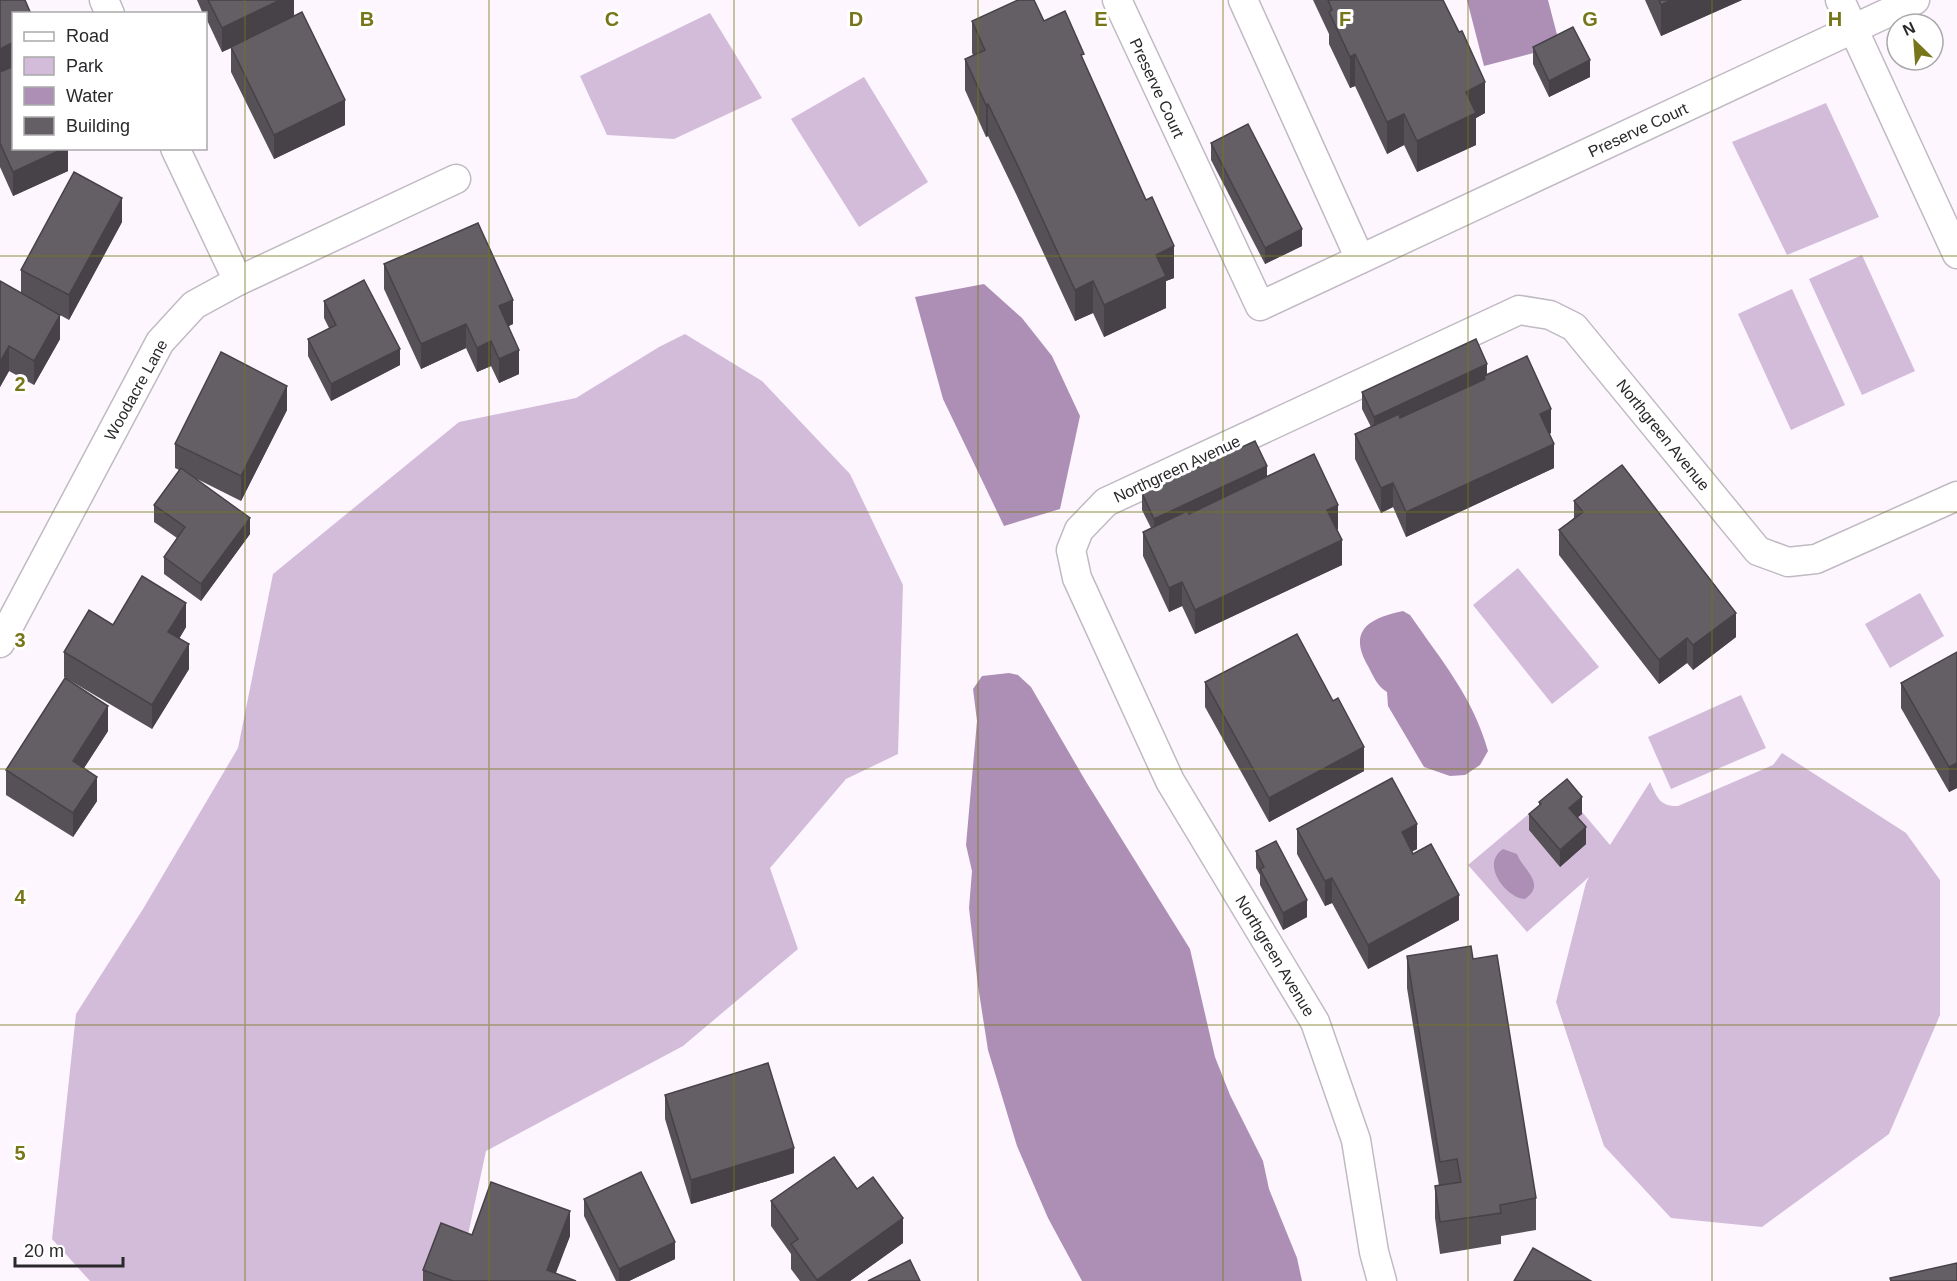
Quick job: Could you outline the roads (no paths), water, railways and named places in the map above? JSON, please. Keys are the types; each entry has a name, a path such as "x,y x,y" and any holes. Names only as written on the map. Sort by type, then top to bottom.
{"street":[{"name":"Preserve Court","path":"1117,0 1260,306 1916,0"},
{"path":"1243,0 1360,259"},
{"path":"1840,0 1957,254"},
{"path":"176,150 238,281"},
{"name":"Woodacre Lane","path":"0,643 160,342 194,305 238,281 456,179"},
{"name":"Northgreen Avenue","path":"1382,1281 1374,1252 1356,1140 1315,1022 1170,782 1077,578 1071,550 1079,530 1106,502 1519,310 1550,315 1574,327 1758,551 1788,562 1816,559 1957,496"}],"water":[{"path":"1467,0 1548,0 1560,46 1484,66"},
{"path":"984,284 1022,318 1052,356 1080,416 1060,509 1004,526 943,399 915,297"},
{"path":"1403,611 1410,615 1455,680 1482,731 1488,751 1480,765 1465,775 1450,776 1424,767 1388,706 1387,692 1376,681 1362,654 1360,643 1365,628 1381,617"},
{"path":"1009,673 1018,675 1031,687 1085,780 1190,949 1215,1057 1230,1095 1263,1161 1269,1189 1297,1258 1302,1281 1082,1281 1048,1218 1017,1146 988,1050 969,908 972,871 966,845 977,721 973,689 982,676"},
{"path":"1503,849 1517,854 1532,877 1534,888 1525,899 1518,898 1504,887 1495,872 1496,856"}]}
